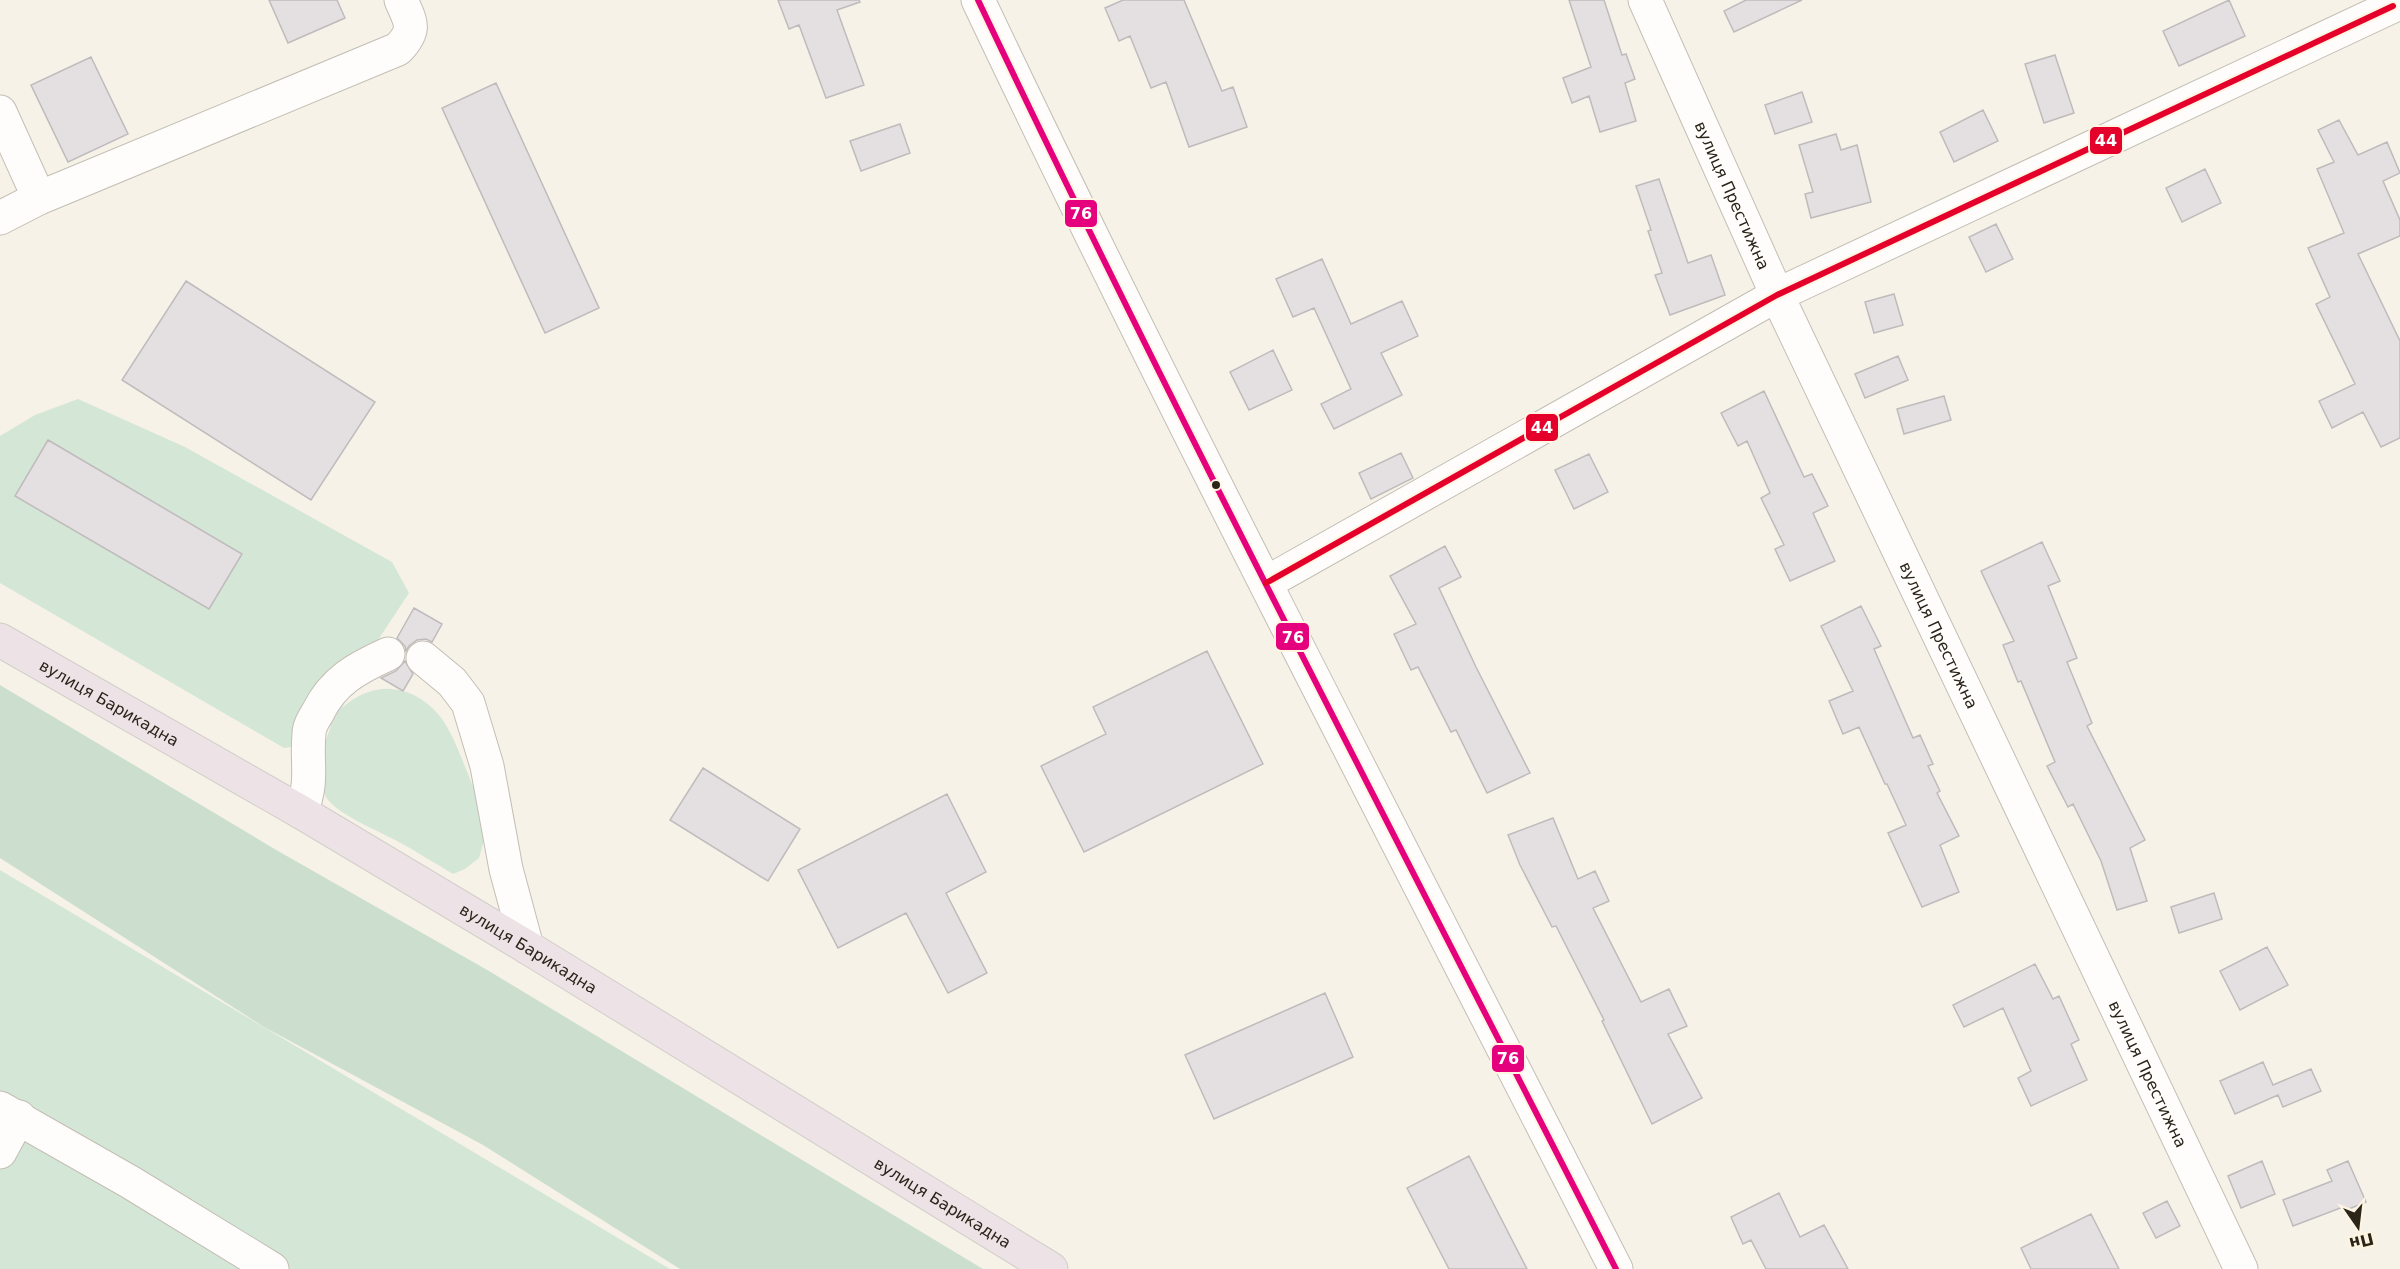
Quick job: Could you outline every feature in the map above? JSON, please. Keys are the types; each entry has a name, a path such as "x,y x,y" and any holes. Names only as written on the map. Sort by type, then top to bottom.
{"main road":[{"name":"вулиця Барикадна","path":"0,640 301,812 527,947 1051,1269"}],"street":[{"path":"978,0 1072,198 1616,1269"},
{"name":"вулиця Престижна","path":"1645,0 1777,294 2241,1269"},
{"path":"1266,583 1777,294 2394,9"},
{"path":"0,218 39,198 398,49 410,36 406,11"},
{"path":"0,112 39,198"},
{"path":"301,812 308,794 308,731 324,700 339,682 356,669 388,654"},
{"path":"423,658 452,682 468,703 487,766 506,869 527,947"},
{"path":"0,1152 10,1113 130,1182 272,1269"}],"green space":[{"path":"78,399 185,447 392,562 409,593 374,646 342,708 366,693 379,689 392,689 416,696 439,715 455,743 481,809 485,831 479,858 465,869 453,874 348,816 331,803 322,788 320,770 331,725 312,744 284,748 0,583 0,436 35,415"},
{"path":"0,685 278,851 489,971 983,1269 680,1269 483,1145 264,1027 0,858"},
{"path":"0,870 670,1269 0,1269"}],"building":[{"path":"269,0 337,0 345,18 288,43"},
{"path":"778,0 859,0 860,2 837,10 864,85 826,98 799,25 789,29"},
{"path":"1123,0 1184,0 1222,91 1233,87 1247,127 1189,147 1166,82 1151,88 1130,36 1119,41 1105,8"},
{"path":"1569,0 1604,0 1622,55 1626,54 1635,79 1625,83 1636,121 1600,132 1589,96 1572,103 1563,78 1591,67"},
{"path":"1746,0 1802,0 1734,32 1724,11"},
{"path":"2229,0 2245,36 2179,66 2163,31"},
{"path":"2055,55 2074,113 2044,123 2025,64"},
{"path":"91,57 128,134 68,162 31,85"},
{"path":"496,83 599,308 545,333 442,108"},
{"path":"1802,92 1812,122 1775,134 1765,105"},
{"path":"1983,110 1998,141 1954,162 1940,132"},
{"path":"2339,120 2358,155 2387,142 2400,173 2383,181 2400,220 2400,236 2358,254 2400,341 2400,438 2381,447 2363,412 2332,428 2319,401 2355,384 2316,304 2330,297 2308,248 2344,233 2317,169 2334,162 2318,130"},
{"path":"900,124 910,153 861,171 850,141"},
{"path":"1836,134 1841,150 1857,145 1871,202 1811,218 1805,194 1813,192 1799,145"},
{"path":"2205,169 2221,203 2182,222 2166,188"},
{"path":"1659,179 1688,263 1711,255 1725,295 1670,315 1655,275 1662,273 1636,186"},
{"path":"1996,224 2013,259 1986,272 1969,237"},
{"path":"1322,259 1351,324 1402,301 1418,336 1381,353 1402,395 1334,429 1321,404 1351,389 1314,308 1293,317 1276,279"},
{"path":"186,281 375,402 311,500 122,380"},
{"path":"1894,294 1903,325 1874,333 1865,302"},
{"path":"1273,350 1292,390 1249,410 1230,372"},
{"path":"1898,356 1908,380 1865,398 1855,374"},
{"path":"1764,391 1804,477 1812,474 1828,506 1813,513 1835,561 1790,581 1775,549 1784,545 1761,498 1770,493 1747,441 1738,446 1721,413"},
{"path":"1944,396 1951,420 1904,434 1897,409"},
{"path":"48,440 242,554 209,609 15,496"},
{"path":"1401,453 1413,478 1371,499 1359,473"},
{"path":"1589,454 1608,492 1574,509 1555,470"},
{"path":"2042,542 2060,581 2048,586 2077,658 2067,662 2092,723 2087,726 2145,840 2130,848 2147,901 2117,910 2101,861 2073,804 2068,807 2047,766 2055,762 2021,681 2018,682 2003,645 2014,641 1981,571"},
{"path":"1445,546 1461,577 1439,588 1530,773 1487,793 1456,730 1451,732 1418,667 1411,670 1394,634 1416,624 1390,576"},
{"path":"1861,606 1881,646 1874,649 1913,738 1920,735 1933,764 1928,766 1940,791 1937,793 1959,836 1940,845 1959,892 1922,907 1888,833 1906,825 1859,727 1843,734 1829,701 1853,691 1821,626"},
{"path":"414,608 442,624 432,642 426,639 417,640 406,651 405,646 397,638"},
{"path":"1207,651 1263,764 1084,852 1041,766 1106,734 1093,707"},
{"path":"405,661 413,674 403,691 381,678 396,671"},
{"path":"703,768 800,829 768,881 670,820"},
{"path":"947,794 986,872 946,893 987,973 948,993 906,913 838,948 798,870"},
{"path":"1553,818 1578,879 1595,871 1609,901 1593,908 1641,1002 1669,989 1687,1026 1668,1034 1702,1098 1652,1124 1602,1021 1604,1020 1556,926 1552,927 1520,865 1508,835"},
{"path":"2214,893 2222,919 2179,933 2171,907"},
{"path":"2267,947 2288,985 2240,1010 2220,971"},
{"path":"2035,964 2053,999 2059,996 2079,1040 2071,1044 2087,1080 2031,1106 2018,1078 2031,1071 2003,1008 1964,1027 1953,1005"},
{"path":"1325,993 1353,1057 1214,1119 1185,1055"},
{"path":"2263,1062 2273,1085 2311,1069 2321,1091 2283,1107 2278,1095 2235,1114 2220,1081"},
{"path":"1469,1156 1527,1269 1449,1269 1407,1188"},
{"path":"2262,1161 2275,1194 2241,1208 2228,1176"},
{"path":"2348,1161 2366,1202 2344,1211 2343,1207 2293,1226 2283,1200 2332,1181 2327,1170"},
{"path":"1779,1193 1800,1237 1824,1225 1848,1269 1766,1269 1751,1240 1743,1244 1731,1217"},
{"path":"2167,1201 2180,1226 2156,1238 2143,1213"},
{"path":"2091,1214 2119,1269 2031,1269 2021,1248"}],"transit line":[{"name":"76","path":"978,0 1212,478 1616,1269"},
{"name":"44","path":"1266,583 1777,295 2393,6"}]}
